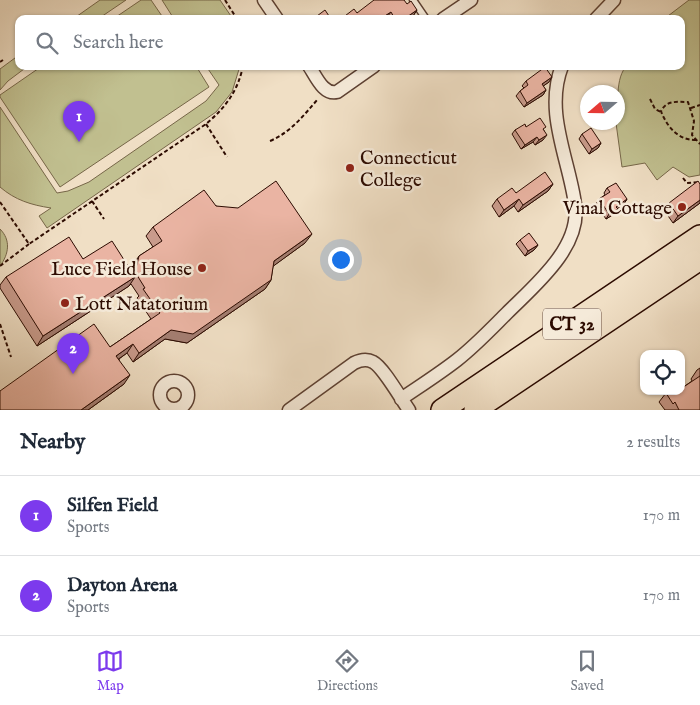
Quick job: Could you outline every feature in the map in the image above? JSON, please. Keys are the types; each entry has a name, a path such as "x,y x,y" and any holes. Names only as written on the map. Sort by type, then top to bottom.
{"highway":[{"name":"CT 32","path":"442,410 700,236"},
{"name":"CT 32","path":"475,410 700,259"}],"street":[{"path":"264,0 274,15"},
{"path":"449,15 470,0"},
{"path":"600,15 614,0"},
{"path":"312,70 329,92 336,92 368,70"},
{"path":"401,399 458,360 539,283 562,253 573,229 576,206 554,106 560,70"},
{"path":"289,410 354,363 362,360 370,361 376,365 409,410"}],"lane":[{"path":"413,0 423,15"}],"path":[{"path":"225,0 234,15"},
{"path":"0,266 29,244 220,113 232,97 241,78 242,70"},
{"path":"270,141 292,128 329,92"},
{"path":"650,99 655,109 662,112 675,134 696,140"},
{"path":"662,112 666,104 672,101 688,102 694,120 692,135 700,144"},
{"path":"690,108 700,104"},
{"path":"206,124 227,157"},
{"path":"683,178 687,183 700,182"},
{"path":"92,201 104,219"},
{"path":"0,202 29,244"},
{"path":"0,324 11,357"}],"shaded area":[{"path":"100,0 126,0 104,15 79,15"},
{"path":"141,0 151,0 161,15 119,15"},
{"path":"162,0 220,0 230,15 171,15"},
{"path":"689,0 700,0 700,175 689,177 673,167 657,180 645,163 622,167 617,130 625,130 625,85 619,84 624,70 685,70 685,15 669,15"},
{"path":"15,58 15,70 23,70 0,90 0,69"},
{"path":"36,70 198,70 209,87 60,187 0,95"},
{"path":"209,70 239,70 232,92 216,112 47,228 39,216 51,208 24,201 0,187 0,107 57,193 68,191 89,182 206,101 219,85"},
{"path":"0,229 4,233 8,247 0,266"}],"building":[{"path":"374,0 404,0 407,4 411,1 417,10 410,15 393,15 391,12 386,15 346,15 354,9 357,13"},
{"path":"325,10 328,15 318,15"},
{"path":"541,70 547,70 552,77 542,84 546,90 527,103 520,91 528,85 526,81"},
{"path":"540,118 546,127 543,129 547,135 539,140 537,137 525,145 515,130 525,124 526,127"},
{"path":"588,130 592,130 601,143 592,149 582,134"},
{"path":"545,172 553,184 523,205 519,199 504,210 497,199 512,188 516,193"},
{"name":"Luce Field House","path":"276,181 312,234 274,261 271,280 193,334 171,330 139,353 133,344 116,356 130,375 81,410 0,410 0,391 94,324 110,347 160,313 143,289 145,288 135,272 139,256 162,241 153,227 204,190 216,206 238,208"},
{"name":"Vinal Cottage","path":"698,181 700,184 700,200 678,216 669,203"},
{"path":"616,183 627,199 616,207 618,209 609,214 599,199 610,192 607,188"},
{"path":"529,233 538,245 528,251 520,240"},
{"name":"Lott Natatorium","path":"69,237 83,259 112,241 135,277 43,336 6,277"},
{"path":"700,376 700,410 679,410 675,402 673,404 667,395 685,395 685,386"}],"place":[{"name":"Silfen Field","path":"79,142"},
{"name":"Connecticut College","path":"350,168"},
{"name":"Vinal Cottage","path":"682,207"},
{"name":"Luce Field House","path":"202,268"},
{"name":"Lott Natatorium","path":"65,303"},
{"name":"Dayton Arena","path":"73,374"}]}
